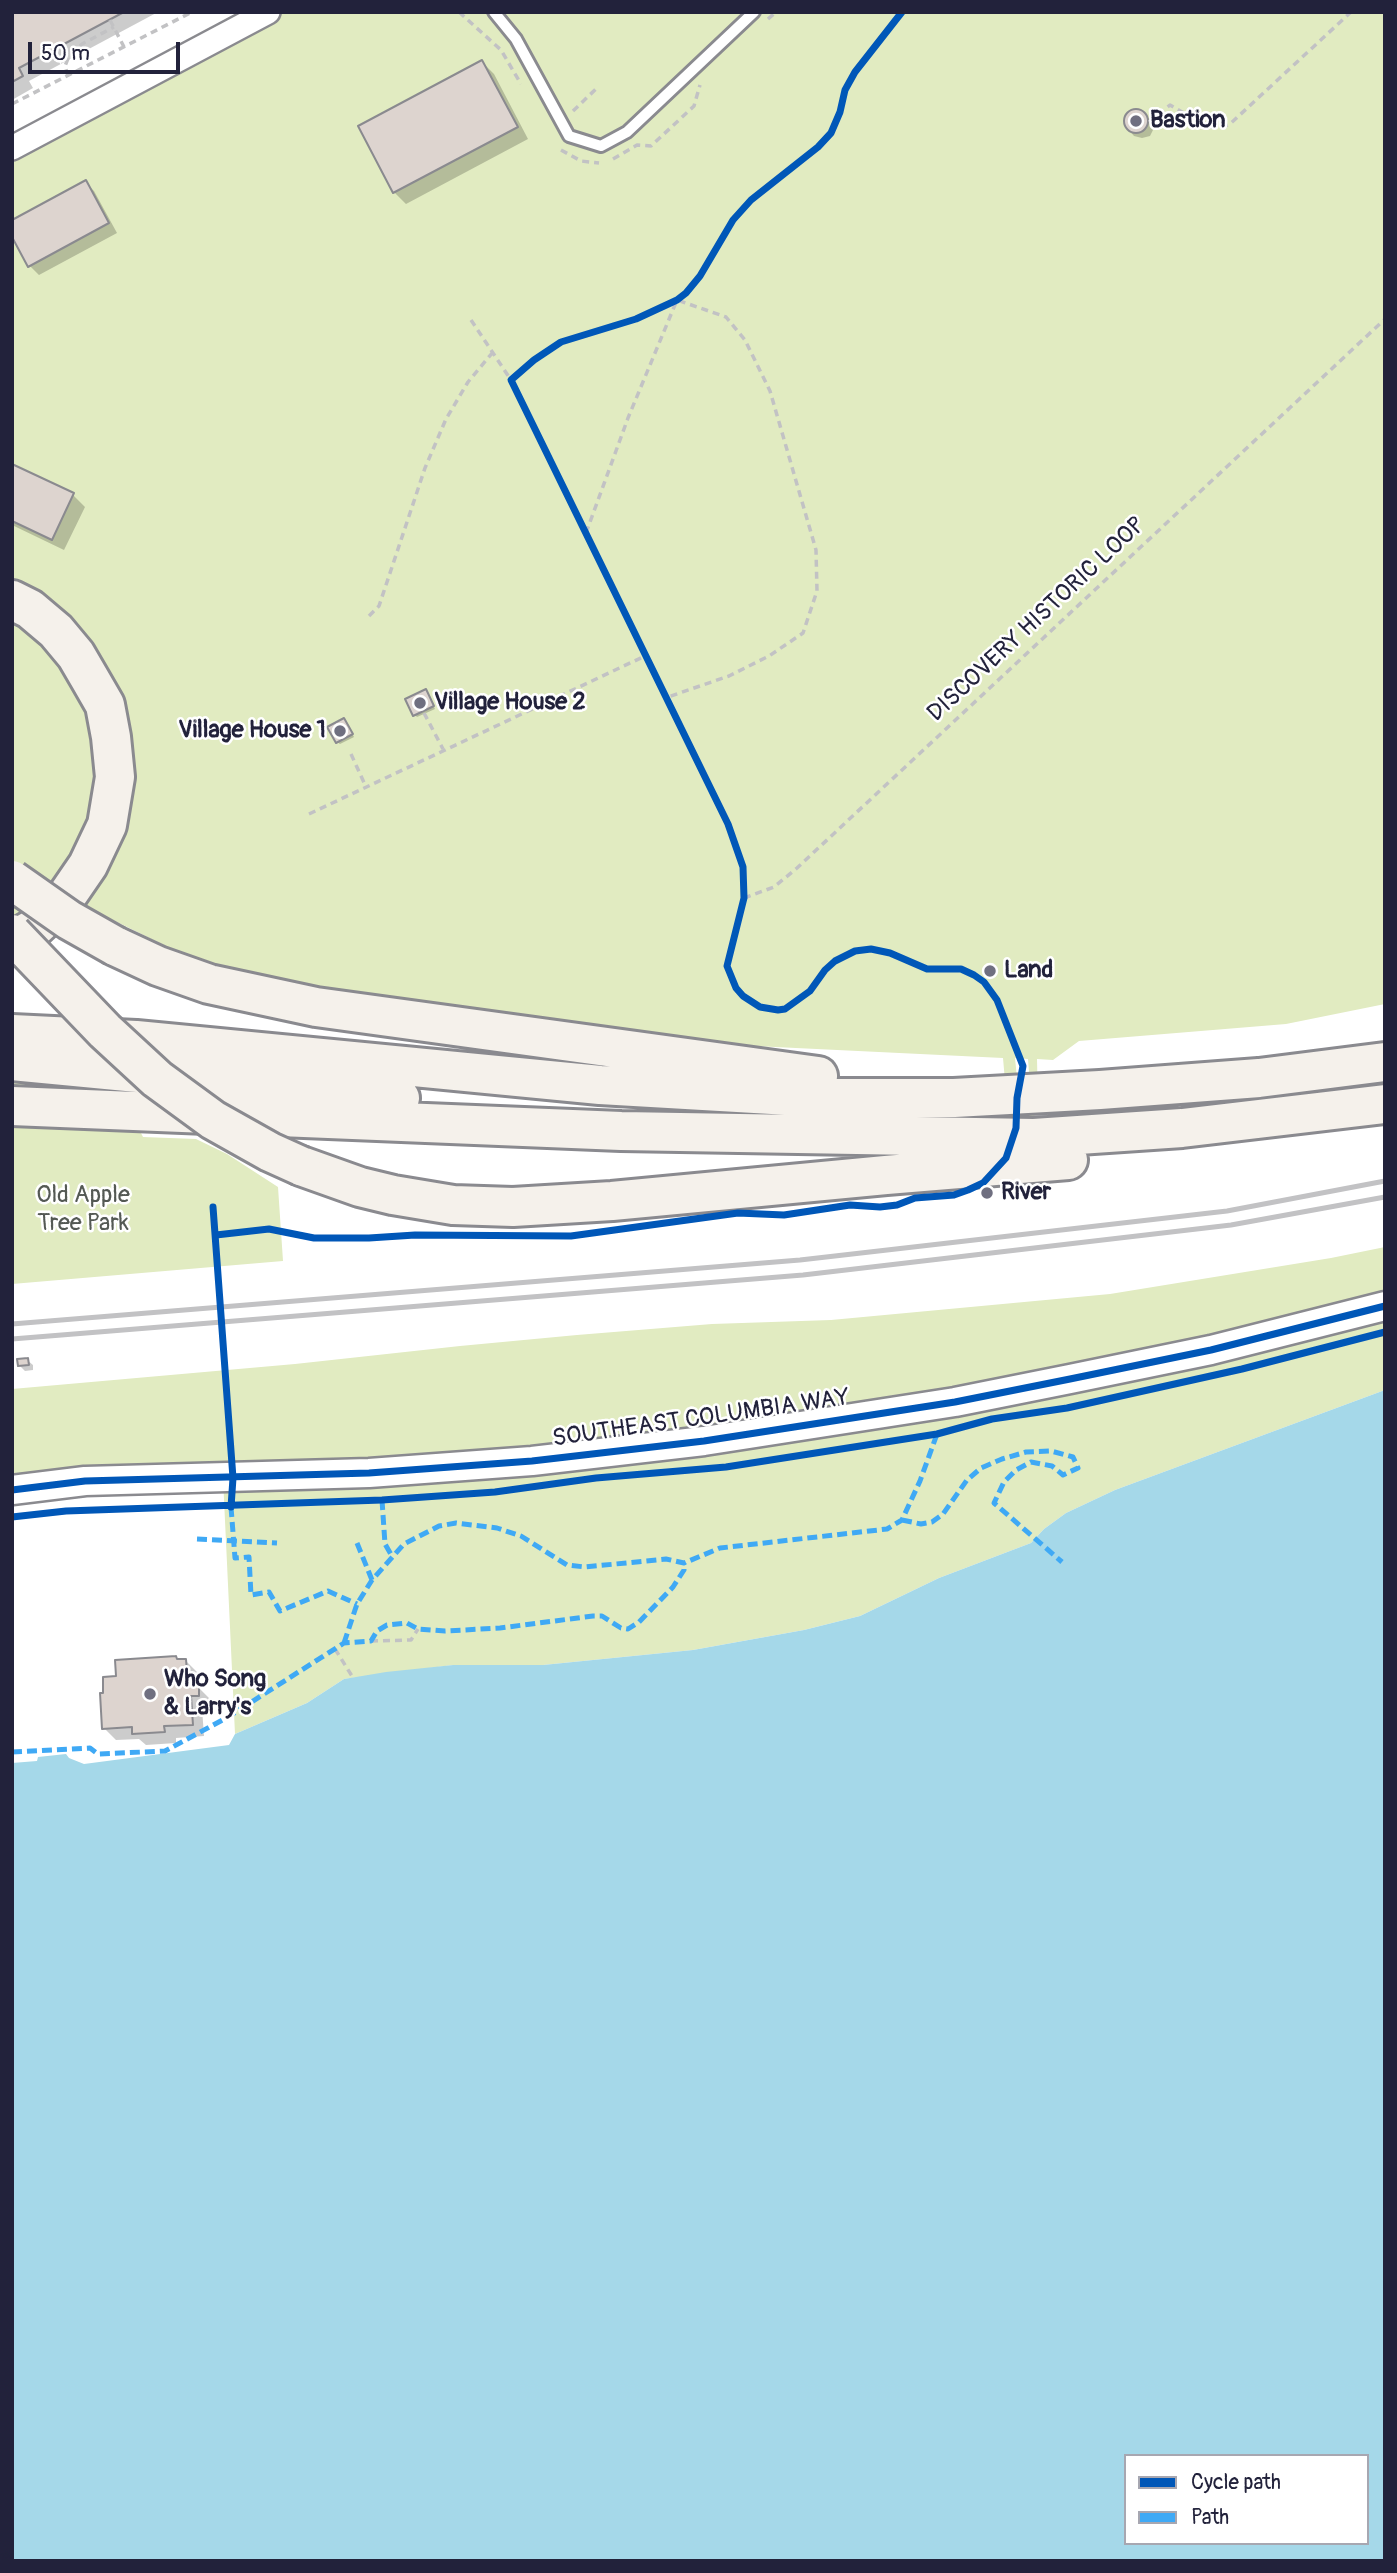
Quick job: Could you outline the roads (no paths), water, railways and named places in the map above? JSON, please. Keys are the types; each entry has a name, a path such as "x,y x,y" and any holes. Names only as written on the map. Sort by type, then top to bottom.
{"highway":[{"path":"12,600 30,609 56,631 76,655 90,678 105,705 115,777 107,825 88,866 64,900 33,929 12,941"},
{"path":"12,880 69,920 158,966 209,984 316,1007 816,1075 1022,1093"},
{"path":"12,934 105,1031 157,1079 214,1120 260,1147 301,1166 360,1187 424,1201 483,1207 544,1206 1197,1149 1334,1133 1385,1123"},
{"path":"12,1017 136,1040"},
{"path":"12,1034 136,1040 588,1084 700,1092 895,1099 1259,1078 1385,1062"},
{"path":"12,1061 733,1131"},
{"path":"12,1106 621,1131 1034,1138 1182,1128 1385,1104"}],"street":[{"path":"12,148 268,12"},
{"name":"SOUTHEAST COLUMBIA WAY","path":"12,1490 85,1481 369,1473 532,1461 793,1428 955,1402 1210,1350 1385,1306"}],"lane":[{"path":"494,12 516,39 569,136 601,146 628,132 754,12"}],"water":[{"path":"1385,1390 1385,2561 12,2561 12,1763 37,1761 38,1757 66,1754 84,1764 229,1745 235,1734 307,1703 344,1679 453,1665 543,1665 693,1650 804,1630 860,1616 939,1578 1031,1543 1044,1529 1066,1513 1115,1490"}],"railway":[{"path":"12,1324 800,1260 1227,1211 1385,1181"},
{"path":"12,1339 803,1275 1231,1225 1385,1197"}],"place":[{"name":"Bastion","path":"1136,121"},
{"name":"Village House 2","path":"420,703"},
{"name":"Village House 1","path":"340,731"},
{"name":"Land","path":"990,971"},
{"name":"River","path":"987,1193"},
{"name":"Who Song & Larry's","path":"150,1694"}],"park label":[{"name":"Old Apple Tree Park","path":"83,1210"}]}
